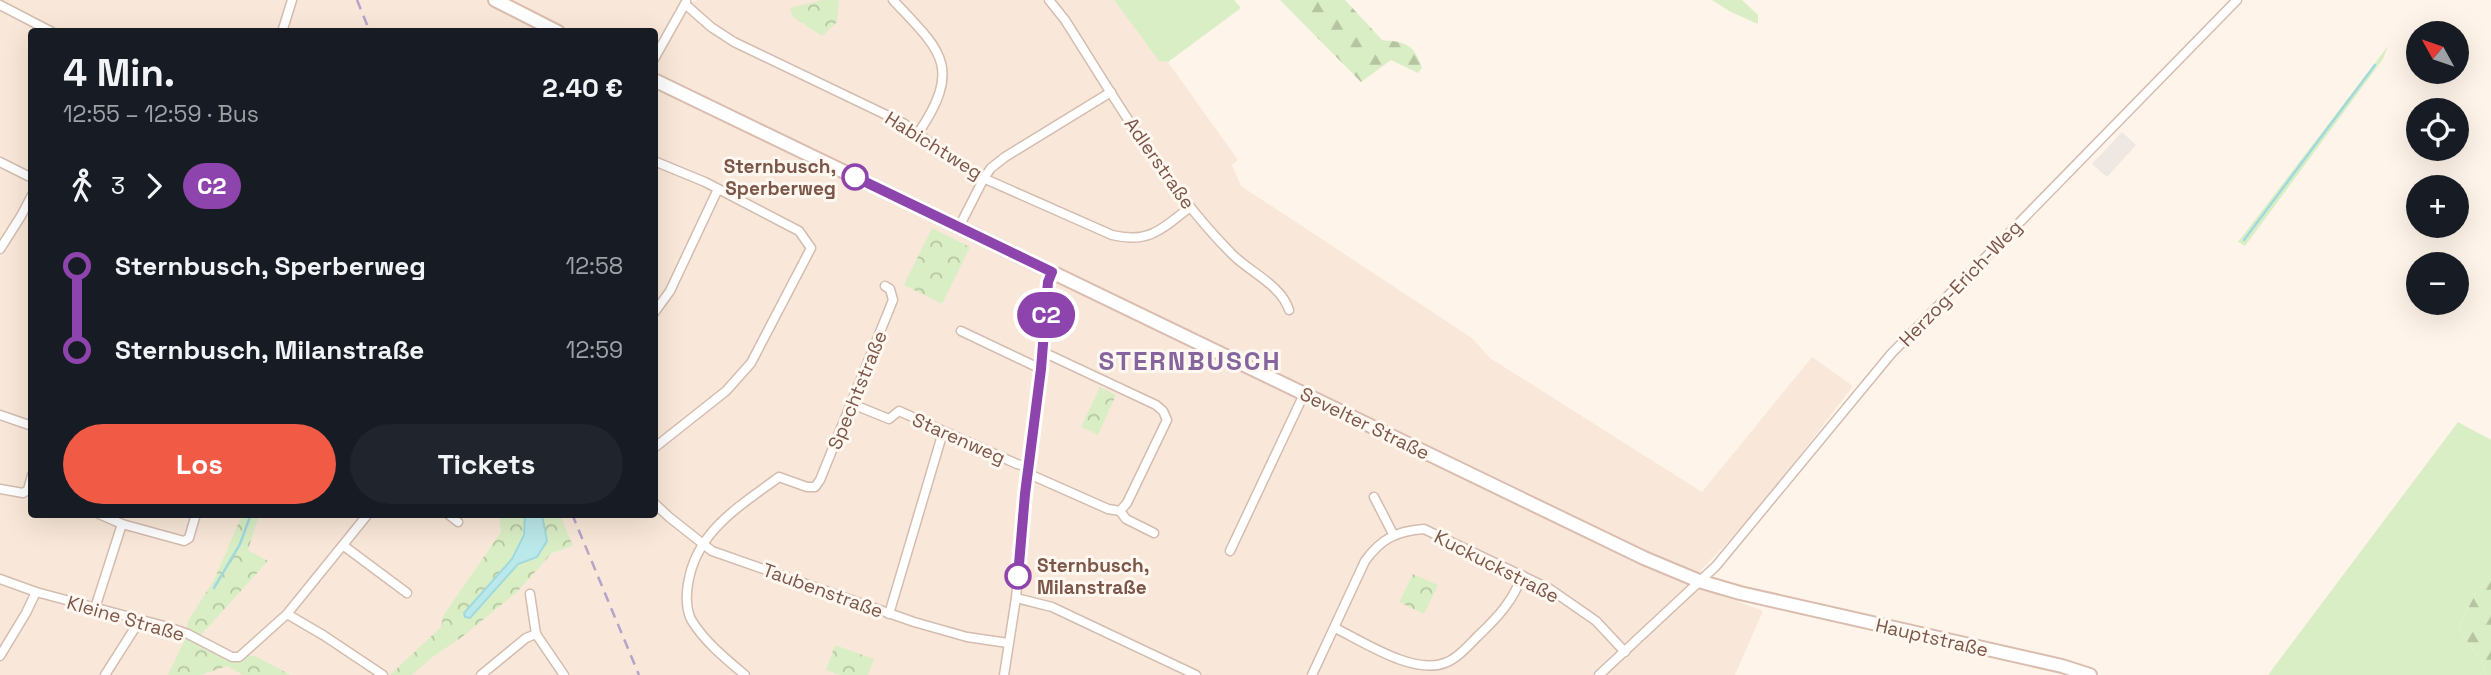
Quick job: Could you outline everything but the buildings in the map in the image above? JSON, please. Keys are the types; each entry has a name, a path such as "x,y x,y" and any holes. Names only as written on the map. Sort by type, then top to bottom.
{"street":[{"path":"283,28 292,0"},
{"path":"496,0 550,28"},
{"path":"893,0 933,43 940,56 943,74 938,95 919,132"},
{"name":"Adlerstraße","path":"1049,0 1189,207 1234,256 1286,299 1289,310"},
{"name":"Herzog-Erich-Weg","path":"1599,675 1699,581 1775,496 1891,354 2237,0"},
{"path":"658,52 687,2"},
{"name":"Habichtweg","path":"687,2 711,27 734,42 919,132 974,174 1112,235 1129,239 1144,238 1156,233 1189,207"},
{"path":"0,5 44,28"},
{"name":"Sevelter Straße","path":"658,82 1644,558 1699,581 1773,601"},
{"path":"959,227 991,168 1111,92"},
{"path":"0,162 28,176"},
{"path":"658,163 799,231 810,248 751,363 726,391 658,445"},
{"path":"658,307 670,290 718,190"},
{"path":"0,249 28,203"},
{"path":"1004,675 1016,598 1048,282 1052,272"},
{"name":"Spechtstraße","path":"702,544 721,520 779,477 815,487 820,480 893,300 890,289 885,286"},
{"path":"961,331 1041,369"},
{"path":"1043,352 1156,405 1163,411 1167,420 1127,503 1120,511"},
{"path":"1230,551 1304,394"},
{"name":"Starenweg","path":"852,404 890,419 899,411 1017,464 1108,509 1120,511 1126,519 1154,533"},
{"path":"0,415 28,425"},
{"path":"889,614 943,432"},
{"path":"0,489 23,493 28,488"},
{"path":"1312,675 1365,561 1377,545 1394,534 1374,497"},
{"name":"Taubenstraße","path":"658,506 712,551 889,614 967,636 1008,643"},
{"path":"108,518 184,541 189,538 195,518"},
{"path":"365,518 287,614 383,675"},
{"path":"453,518 458,522"},
{"path":"95,608 121,524"},
{"name":"Kuckuckstraße","path":"1394,534 1424,529 1550,589 1596,621 1625,652"},
{"path":"702,544 690,572 686,595 690,618 702,634 745,675"},
{"path":"344,546 407,593"},
{"path":"1335,628 1412,666 1443,664 1455,658 1494,621 1508,605 1522,575"},
{"name":"Kleine Straße","path":"0,579 36,592 188,634 232,657 239,657 287,614"},
{"path":"0,656 12,640 36,592"},
{"path":"530,594 536,635 564,675"},
{"path":"1016,598 1052,607 1196,675"},
{"name":"Hauptstraße","path":"1773,601 2062,666 2090,675"},
{"path":"105,675 140,620"},
{"path":"481,675 526,638 536,635"}],"shaded area":[{"path":"0,0 1114,0 1159,61 1168,62 1238,160 1232,165 1241,186 1472,338 1490,358 1702,492 1812,357 1853,386 1760,508 1701,570 1703,588 1763,611 1735,675 0,675"},
{"path":"2122,132 2136,145 2107,177 2092,164"}],"green space":[{"path":"822,0 839,0 837,22 822,36 793,17 790,8"},
{"path":"1114,0 1234,0 1241,8 1168,62 1159,61"},
{"path":"1280,0 1345,0 1382,40 1403,43 1412,49 1422,68 1418,73 1391,60 1361,82"},
{"path":"1712,0 1742,0 1758,15 1758,24 1731,12"},
{"path":"2388,46 2383,59 2245,246 2238,242"},
{"path":"932,228 970,247 942,304 904,285"},
{"path":"1100,387 1116,395 1098,435 1081,427"},
{"path":"2458,422 2491,440 2491,579 2478,589 2458,628 2484,665 2486,675 2268,675"},
{"path":"241,518 258,518 248,550 268,561 200,636 233,653 255,656 291,675 243,675 227,666 201,675 168,675 185,639 188,621 214,580"},
{"path":"499,518 561,518 573,546 552,553 517,592 412,675 390,675 441,627 443,616 501,532"},
{"path":"1413,574 1438,585 1424,614 1399,602"},
{"path":"2491,579 2491,675 2486,675 2484,665 2458,628 2478,589"},
{"path":"835,645 874,659 868,675 840,675 826,670"}],"water":[{"path":"525,518 543,518 547,541 537,557 518,564 470,618 465,617 464,613 512,559 524,535"}],"waterway":[{"path":"2244,240 2375,65"},
{"path":"214,588 240,544 250,518"}],"railway":[{"path":"357,0 368,28"},
{"path":"574,518 639,675"}],"bus line":[{"name":"C2","path":"855,177 1052,272 1048,282 1018,576"}],"place":[{"name":"Sternbusch, Sperberweg","path":"855,177"},
{"name":"Sternbusch, Milanstraße","path":"1018,576"}],"district":[{"name":"STERNBUSCH","path":"1190,361"}]}
